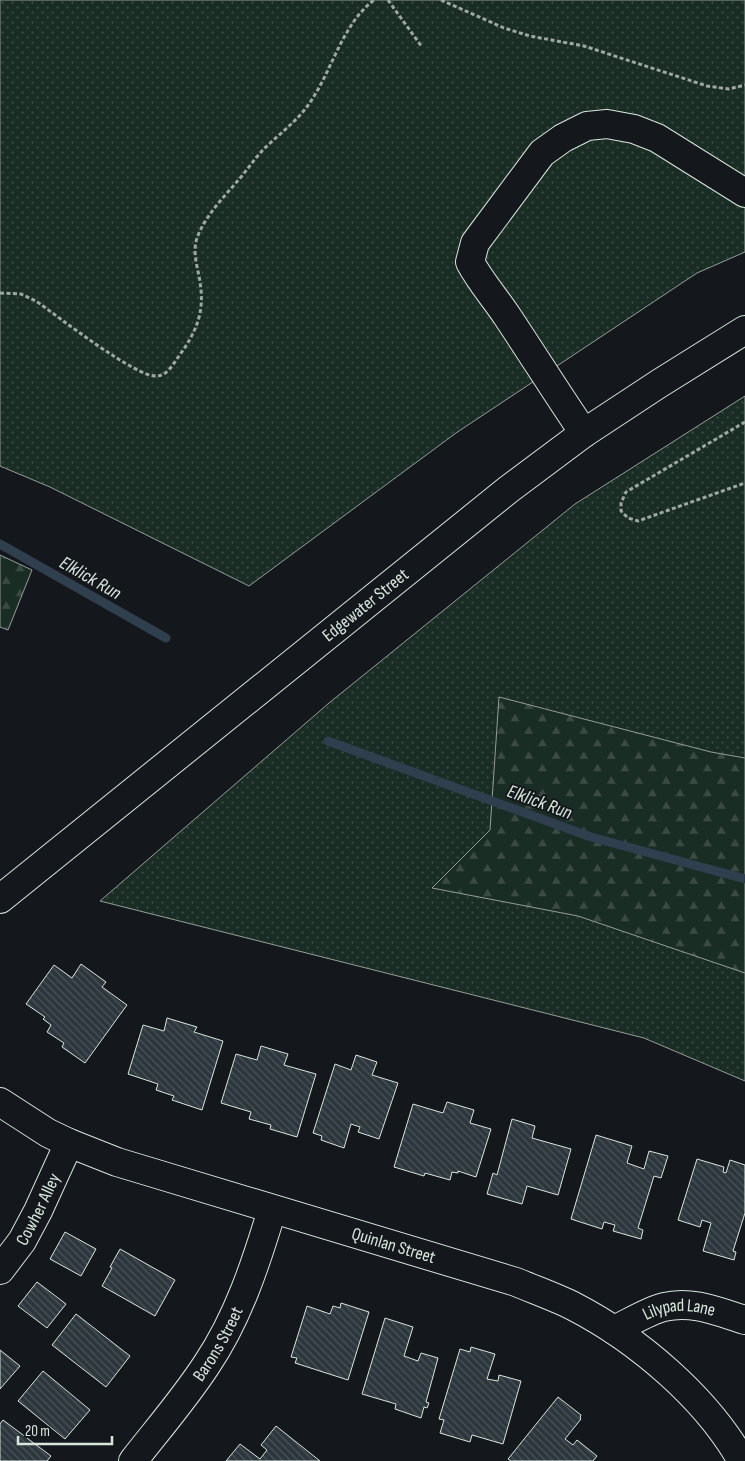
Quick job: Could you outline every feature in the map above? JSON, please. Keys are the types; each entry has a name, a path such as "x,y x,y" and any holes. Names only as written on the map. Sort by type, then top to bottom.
{"street":[{"path":"584,433 506,315 476,274 470,262 474,243 542,153 563,138 586,126 607,124 634,129 657,138 745,193"},
{"name":"Edgewater Street","path":"0,899 501,495 584,433 745,330"},
{"name":"Quinlan Street","path":"0,1102 48,1133 117,1162 516,1282 572,1305 614,1330 659,1363 701,1405 734,1458"},
{"name":"Cowher Alley","path":"0,1270 22,1241 69,1143"},
{"name":"Barons Street","path":"133,1461 207,1364 230,1325 260,1251 272,1210"},
{"name":"Lilypad Lane","path":"614,1330 664,1307 686,1305 704,1308 745,1320"}],"path":[{"path":"0,293 21,294 36,301 124,363 146,375 157,376 169,371 197,326 202,310 200,283 195,263 196,240 204,222 266,147 306,108 322,85 350,25 364,8 374,0"},
{"path":"388,0 422,47"},
{"path":"441,0 504,28 530,36 584,46 707,86 729,89 745,85"},
{"path":"745,422 626,492 621,503 621,511 628,518 638,521 745,483"}],"green space":[{"path":"0,0 745,0 745,252 697,273 456,433 249,586 50,487 0,466"},
{"path":"745,396 745,1081 644,1038 100,901 329,703 575,504"},
{"path":"0,555 32,570 8,630 0,627"},
{"path":"499,697 711,752 745,758 745,973 578,916 432,888 490,830"}],"building":[{"path":"81,964 106,982 102,987 127,1005 85,1063 62,1047 64,1043 47,1032 51,1025 43,1019 45,1017 26,1004 54,965 72,978"},
{"path":"167,1018 197,1027 194,1032 223,1041 202,1110 172,1100 174,1096 156,1090 158,1084 128,1074 143,1025 164,1031"},
{"path":"261,1046 288,1054 284,1065 316,1074 297,1137 270,1129 271,1125 249,1119 251,1112 221,1103 236,1054 257,1060"},
{"path":"356,1055 377,1062 372,1075 398,1083 379,1139 358,1132 360,1127 351,1124 344,1148 321,1140 322,1136 313,1133 335,1064 351,1070"},
{"path":"447,1102 474,1110 470,1123 491,1129 476,1177 458,1171 458,1173 452,1172 450,1180 425,1173 424,1176 394,1167 413,1104 443,1113"},
{"path":"512,1119 535,1126 532,1138 571,1149 558,1195 527,1186 522,1204 487,1194 493,1173 497,1175"},
{"path":"596,1135 632,1146 627,1163 644,1169 649,1151 668,1156 661,1178 654,1176 638,1228 643,1230 641,1239 613,1231 615,1225 604,1222 602,1229 571,1219"},
{"path":"697,1159 724,1167 723,1172 726,1173 730,1160 745,1165 745,1213 733,1251 736,1252 734,1260 703,1251 711,1223 702,1220 700,1227 678,1220"},
{"path":"65,1232 96,1249 81,1276 50,1259"},
{"path":"120,1249 175,1280 155,1316 102,1286"},
{"path":"37,1282 66,1304 47,1328 18,1306"},
{"path":"341,1303 369,1312 348,1380 295,1363 297,1358 291,1357 307,1306 330,1314 333,1306 340,1308"},
{"path":"76,1314 130,1356 106,1387 52,1345"},
{"path":"385,1318 413,1327 404,1356 418,1361 421,1353 438,1358 426,1402 429,1403 427,1408 424,1407 421,1418 395,1409 396,1404 362,1394"},
{"path":"471,1347 495,1354 487,1379 498,1381 499,1375 521,1381 503,1444 472,1435 470,1442 440,1433 444,1420 439,1419 460,1349 470,1352"},
{"path":"0,1350 20,1366 0,1389"},
{"path":"43,1371 90,1410 65,1439 18,1401"},
{"path":"558,1397 581,1415 581,1419 565,1439 573,1445 577,1440 597,1456 593,1461 511,1461 508,1459"},
{"path":"3,1420 51,1456 47,1461 0,1461 0,1424"},
{"path":"276,1426 320,1461 226,1461 240,1444 260,1459 267,1450 261,1445"}],"waterway":[{"name":"Elklick Run","path":"0,544 166,638"},
{"name":"Elklick Run","path":"328,741 591,837 745,879"}]}
